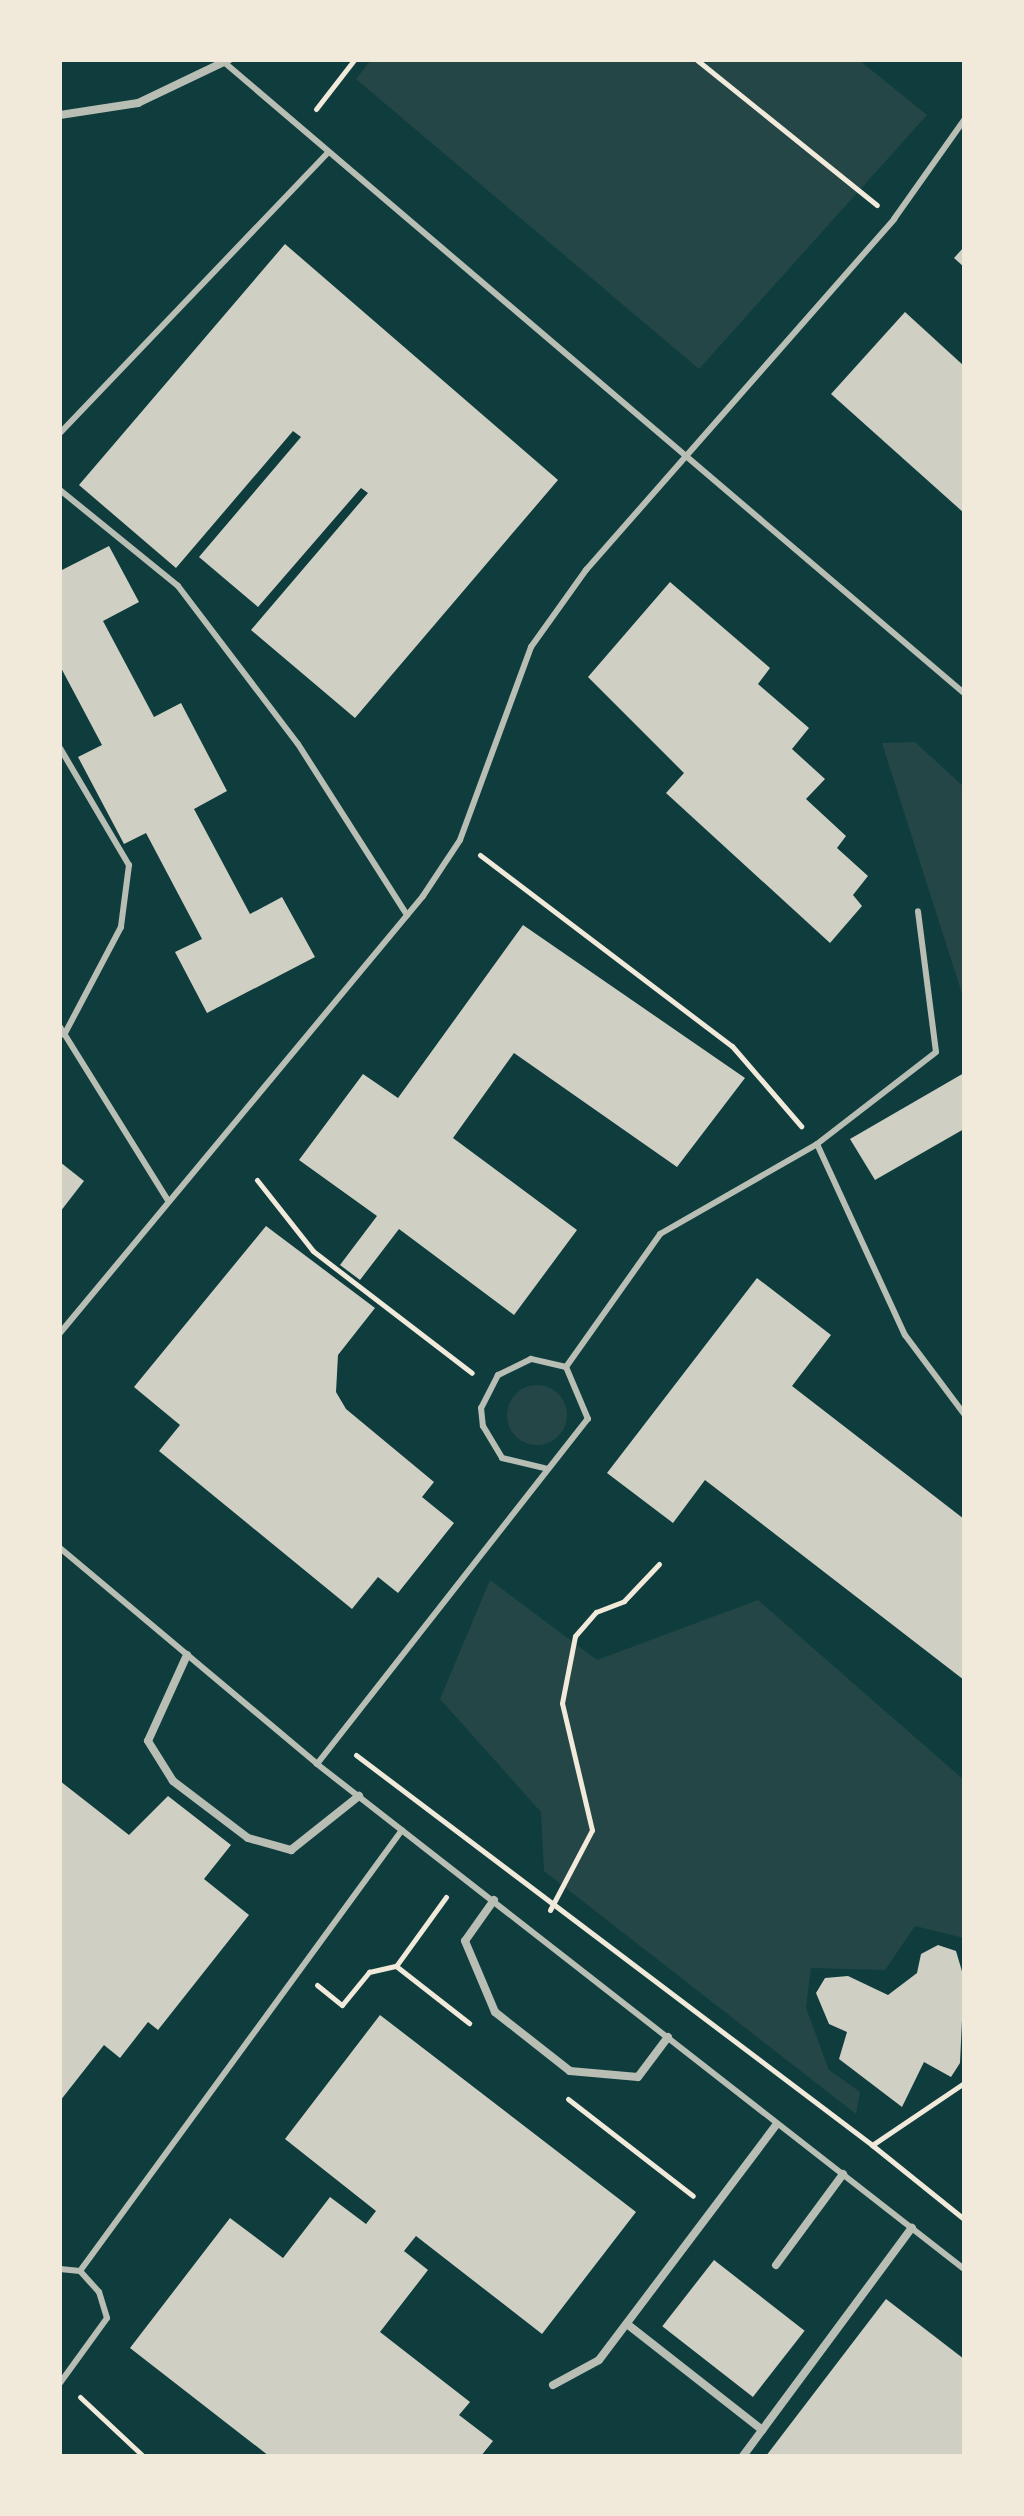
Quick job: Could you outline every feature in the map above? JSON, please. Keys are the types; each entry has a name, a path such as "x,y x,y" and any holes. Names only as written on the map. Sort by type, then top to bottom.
{"street":[{"path":"60,115 138,103 226,61"},
{"path":"187,1655 148,1741 173,1781 248,1838 291,1850 359,1796"},
{"path":"494,1900 465,1941 495,2012 570,2071 638,2077 668,2037"},
{"path":"553,2385 599,2360 776,2125"},
{"path":"776,2265 843,2174"},
{"path":"743,2456 912,2228"},
{"path":"627,2324 762,2430"}],"lane":[{"path":"226,61 328,153 683,458 964,693"},
{"path":"60,1333 167,1199 407,915 460,840 531,647 683,458 894,219 964,120"},
{"path":"60,433 328,153"},
{"path":"60,490 178,586 298,744 407,915"},
{"path":"60,748 129,865 121,927 64,1035"},
{"path":"566,1367 660,1234 817,1144 936,1052 918,911"},
{"path":"60,1027 167,1199"},
{"path":"817,1144 905,1335 964,1414"},
{"path":"317,1764 588,1419 566,1367 549,1360 513,1364 487,1390 481,1408 490,1444 518,1467 548,1469"},
{"path":"60,1548 317,1764 964,2269"},
{"path":"80,2271 402,1830"},
{"path":"60,2269 80,2271 99,2292 107,2318 61,2382"}],"path":[{"path":"301,129 354,60"},
{"path":"697,60 894,219"},
{"path":"460,840 732,1046 817,1144"},
{"path":"257,1180 313,1251 487,1390"},
{"path":"552,1908 592,1830 562,1703 575,1636 596,1612 624,1601 659,1564"},
{"path":"336,1740 552,1908 872,2145 964,2219"},
{"path":"301,1972 342,2005 369,1972 396,1966 462,1875"},
{"path":"396,1966 480,2031"},
{"path":"872,2145 964,2083"},
{"path":"555,2089 712,2212"},
{"path":"61,2382 143,2456"}],"shaded area":[{"path":"371,60 859,60 927,115 699,369 356,79"},
{"path":"915,742 964,787 964,1000 882,743"},
{"path":"537,1385 548,1387 558,1394 565,1404 565,1426 558,1436 548,1443 537,1445 526,1443 516,1436 509,1426 507,1415 509,1404 516,1394 526,1387"},
{"path":"490,1580 597,1660 758,1600 964,1780 964,1938 915,1926 885,1970 811,1968 806,2008 829,2070 860,2092 856,2114 544,1871 541,1812 440,1699"}],"building":[{"path":"285,244 558,480 355,718 251,630 368,493 361,488 258,607 199,557 301,437 293,431 176,568 79,485"},
{"path":"964,247 964,267 954,258"},
{"path":"905,312 964,366 964,513 831,394"},
{"path":"109,546 139,602 103,621 154,717 181,703 227,791 194,809 250,914 282,897 315,957 207,1013 175,952 202,939 146,833 124,844 78,757 102,745 60,666 60,571"},
{"path":"670,582 770,668 758,684 809,728 792,749 825,779 806,799 846,836 837,848 868,876 853,895 862,906 830,943 666,793 684,773 588,677"},
{"path":"523,925 745,1078 677,1167 514,1053 453,1138 577,1230 514,1315 399,1229 360,1280 340,1265 377,1216 299,1160 363,1074 398,1098"},
{"path":"964,1073 964,1129 875,1180 850,1139"},
{"path":"60,1162 84,1181 60,1212"},
{"path":"266,1226 375,1308 338,1355 336,1392 346,1409 434,1482 422,1497 454,1523 398,1593 378,1577 352,1609 159,1451 180,1425 134,1387"},
{"path":"757,1278 831,1335 792,1386 964,1519 964,1680 705,1480 673,1523 607,1473"},
{"path":"60,1781 129,1835 168,1796 231,1845 204,1879 249,1915 158,2030 148,2022 120,2058 104,2045 60,2101"},
{"path":"938,1945 956,1951 964,1978 960,2063 951,2077 924,2062 902,2107 839,2059 847,2032 829,2024 816,1993 825,1978 848,1976 888,1995 917,1973 921,1954"},
{"path":"380,2015 636,2212 542,2334 416,2236 404,2251 428,2270 380,2332 470,2402 459,2415 493,2441 481,2456 269,2456 130,2348 230,2218 283,2258 330,2197 366,2224 376,2211 285,2139"},
{"path":"714,2260 805,2331 753,2397 662,2326"},
{"path":"886,2299 964,2359 964,2456 766,2456"}]}
